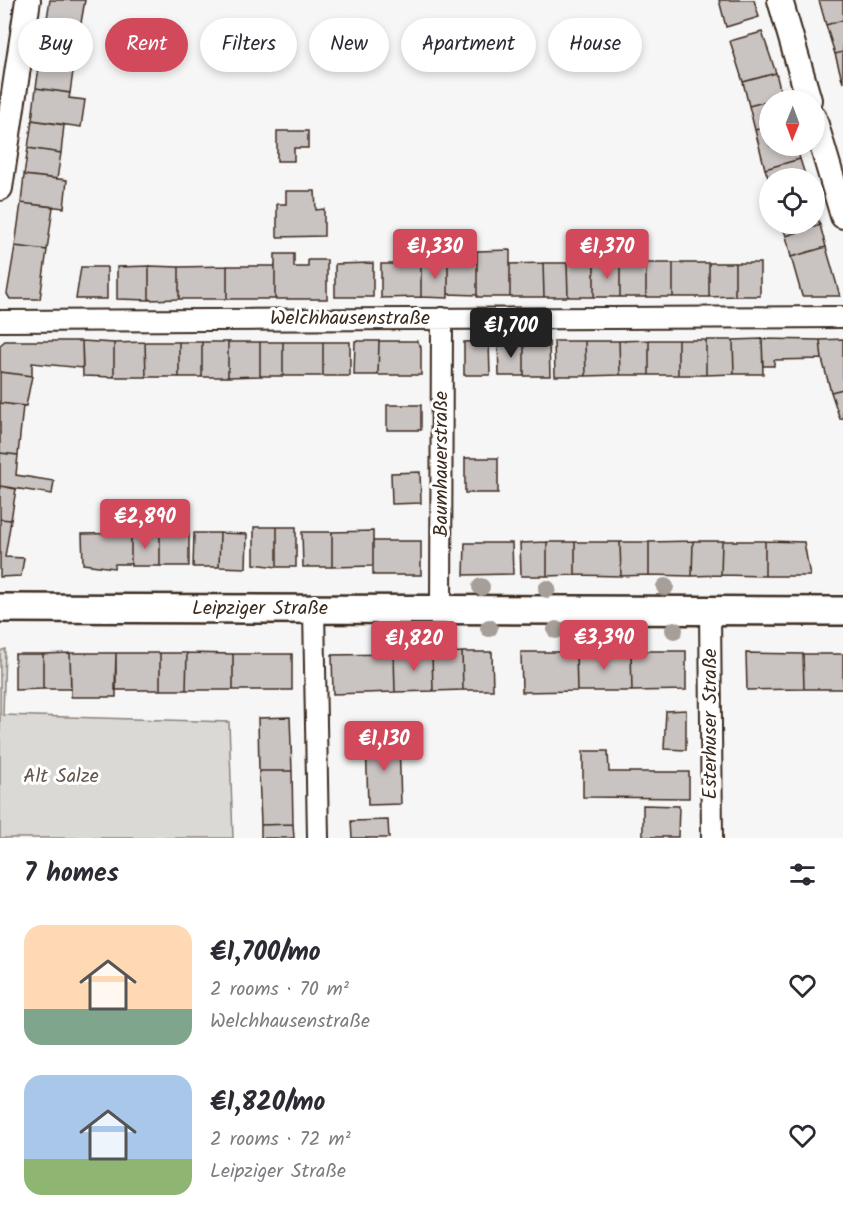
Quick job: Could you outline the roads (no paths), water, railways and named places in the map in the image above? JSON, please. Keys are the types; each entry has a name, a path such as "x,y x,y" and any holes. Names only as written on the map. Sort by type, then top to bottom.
{"main road":[{"name":"Leipziger Straße","path":"0,608 843,611"}],"street":[{"path":"0,188 28,0"},
{"path":"780,0 806,90"},
{"path":"825,155 843,216"},
{"name":"Baumhauerstraße","path":"441,610 442,318"},
{"name":"Welchhausenstraße","path":"0,321 843,318"},
{"path":"314,609 318,838"},
{"name":"Esterhuser Straße","path":"710,610 712,838"}],"park label":[{"name":"Alt Salze","path":"61,777"}]}
